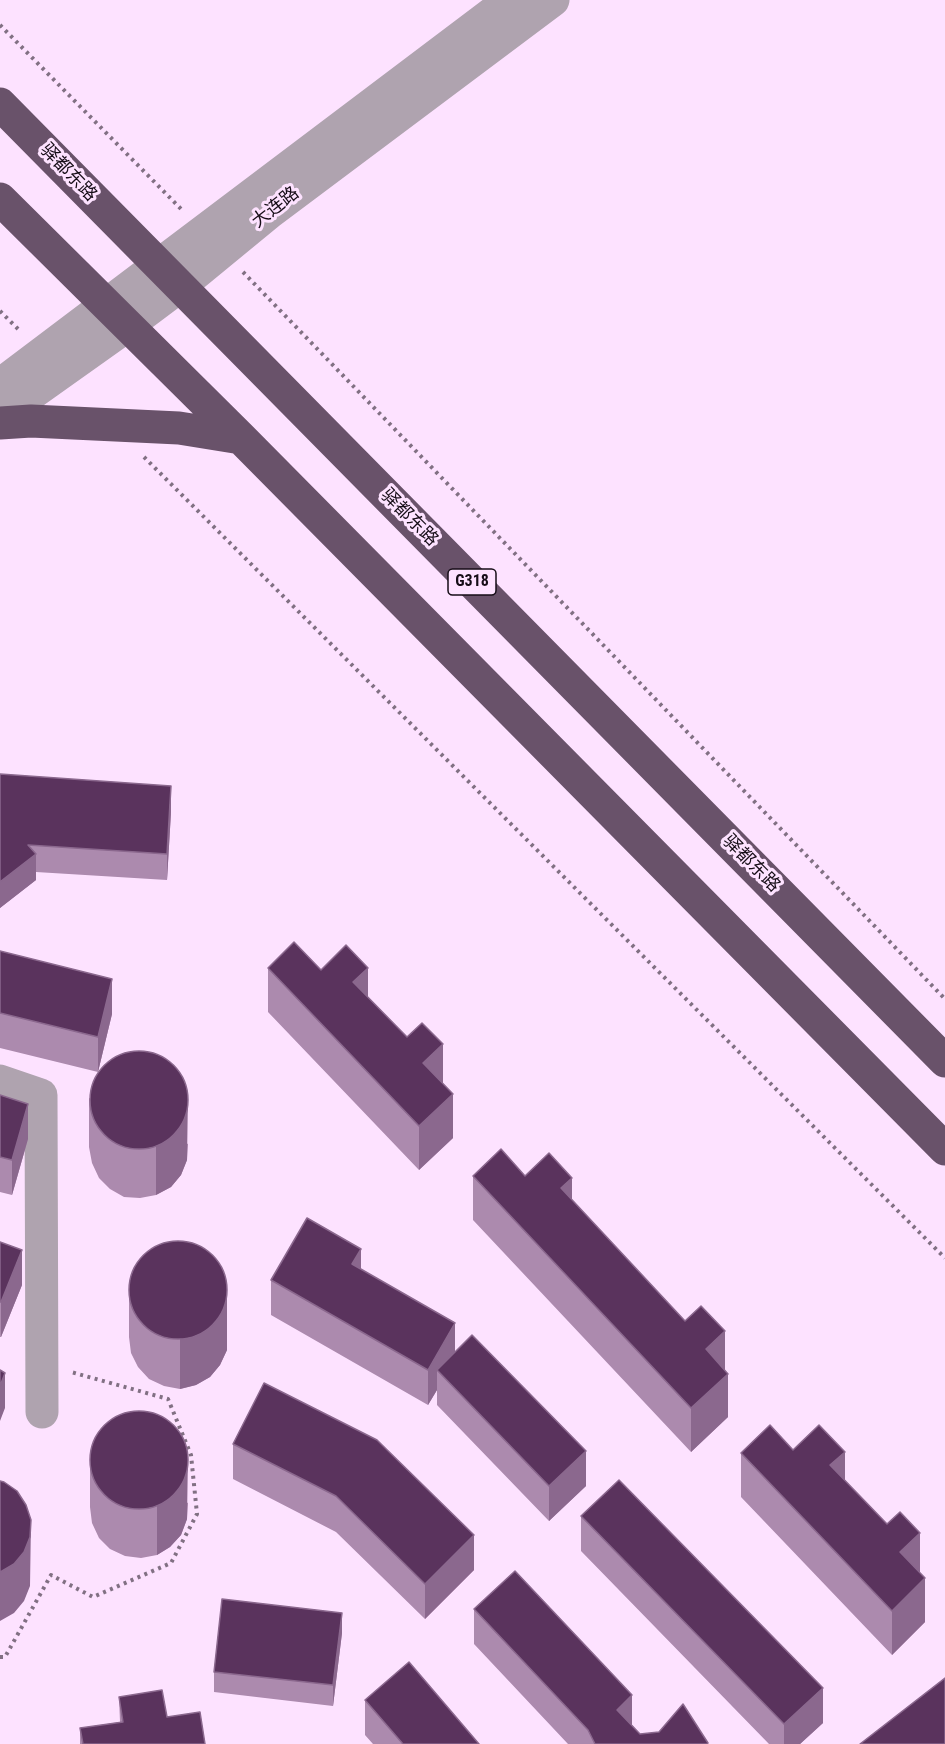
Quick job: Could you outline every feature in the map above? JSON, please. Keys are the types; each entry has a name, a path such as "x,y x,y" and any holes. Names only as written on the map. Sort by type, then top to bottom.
{"highway":[{"name":"驿都东路","path":"0,104 945,1061"},
{"path":"0,199 241,438 945,1149"},
{"path":"0,423 31,421 179,428 241,438"}],"street":[{"name":"大连路","path":"0,417 117,315 510,0"},
{"name":"大连路","path":"212,241 270,212 553,0"},
{"name":"大连路","path":"0,386 42,354 117,315"},
{"path":"0,1081 41,1095 42,1412"}],"path":[{"path":"0,25 945,999"},
{"path":"0,311 42,354"},
{"path":"113,425 945,1258"},
{"path":"0,1657 5,1657 51,1575 93,1597 171,1563 197,1514 191,1455 168,1399 42,1364"}],"building":[{"path":"0,774 171,786 167,854 28,845 36,854 0,882"},
{"path":"294,942 321,970 346,945 368,968 353,982 407,1037 422,1023 443,1044 423,1063 453,1094 419,1126 268,968"},
{"path":"0,951 112,979 98,1037 0,1013"},
{"path":"139,1051 158,1055 174,1065 184,1081 188,1100 184,1119 174,1135 158,1145 139,1149 120,1145 104,1135 94,1119 90,1100 94,1081 104,1065 120,1055"},
{"path":"0,1095 28,1104 12,1160 0,1157"},
{"path":"501,1149 525,1176 549,1153 572,1178 561,1188 685,1321 701,1306 725,1331 706,1349 728,1374 691,1408 473,1176"},
{"path":"307,1218 361,1249 352,1264 455,1323 428,1370 271,1280"},
{"path":"178,1241 197,1245 213,1255 223,1271 227,1290 223,1309 213,1325 197,1335 178,1339 159,1335 143,1325 133,1309 129,1290 133,1271 143,1255 159,1245"},
{"path":"0,1242 22,1250 1,1302 0,1302"},
{"path":"472,1335 586,1451 549,1486 437,1370"},
{"path":"0,1370 5,1373 0,1386"},
{"path":"264,1383 377,1440 474,1535 425,1584 336,1496 233,1444"},
{"path":"139,1411 158,1415 174,1425 184,1441 188,1460 184,1479 174,1495 158,1505 139,1509 120,1505 104,1495 94,1479 90,1460 94,1441 104,1425 120,1415"},
{"path":"770,1425 793,1450 819,1425 845,1452 830,1465 887,1524 900,1512 920,1533 900,1552 925,1578 892,1611 741,1453"},
{"path":"619,1480 823,1688 784,1724 581,1516"},
{"path":"0,1481 17,1491 26,1505 31,1520 30,1537 24,1552 14,1564 0,1572"},
{"path":"515,1571 632,1695 617,1710 640,1734 659,1732 683,1704 708,1743 595,1744 588,1730 474,1609"},
{"path":"222,1599 342,1613 333,1685 214,1672"},
{"path":"409,1662 479,1744 403,1744 365,1700"},
{"path":"945,1678 945,1744 860,1744"},
{"path":"162,1690 167,1717 200,1712 205,1744 83,1744 80,1728 123,1722 119,1697"}]}
